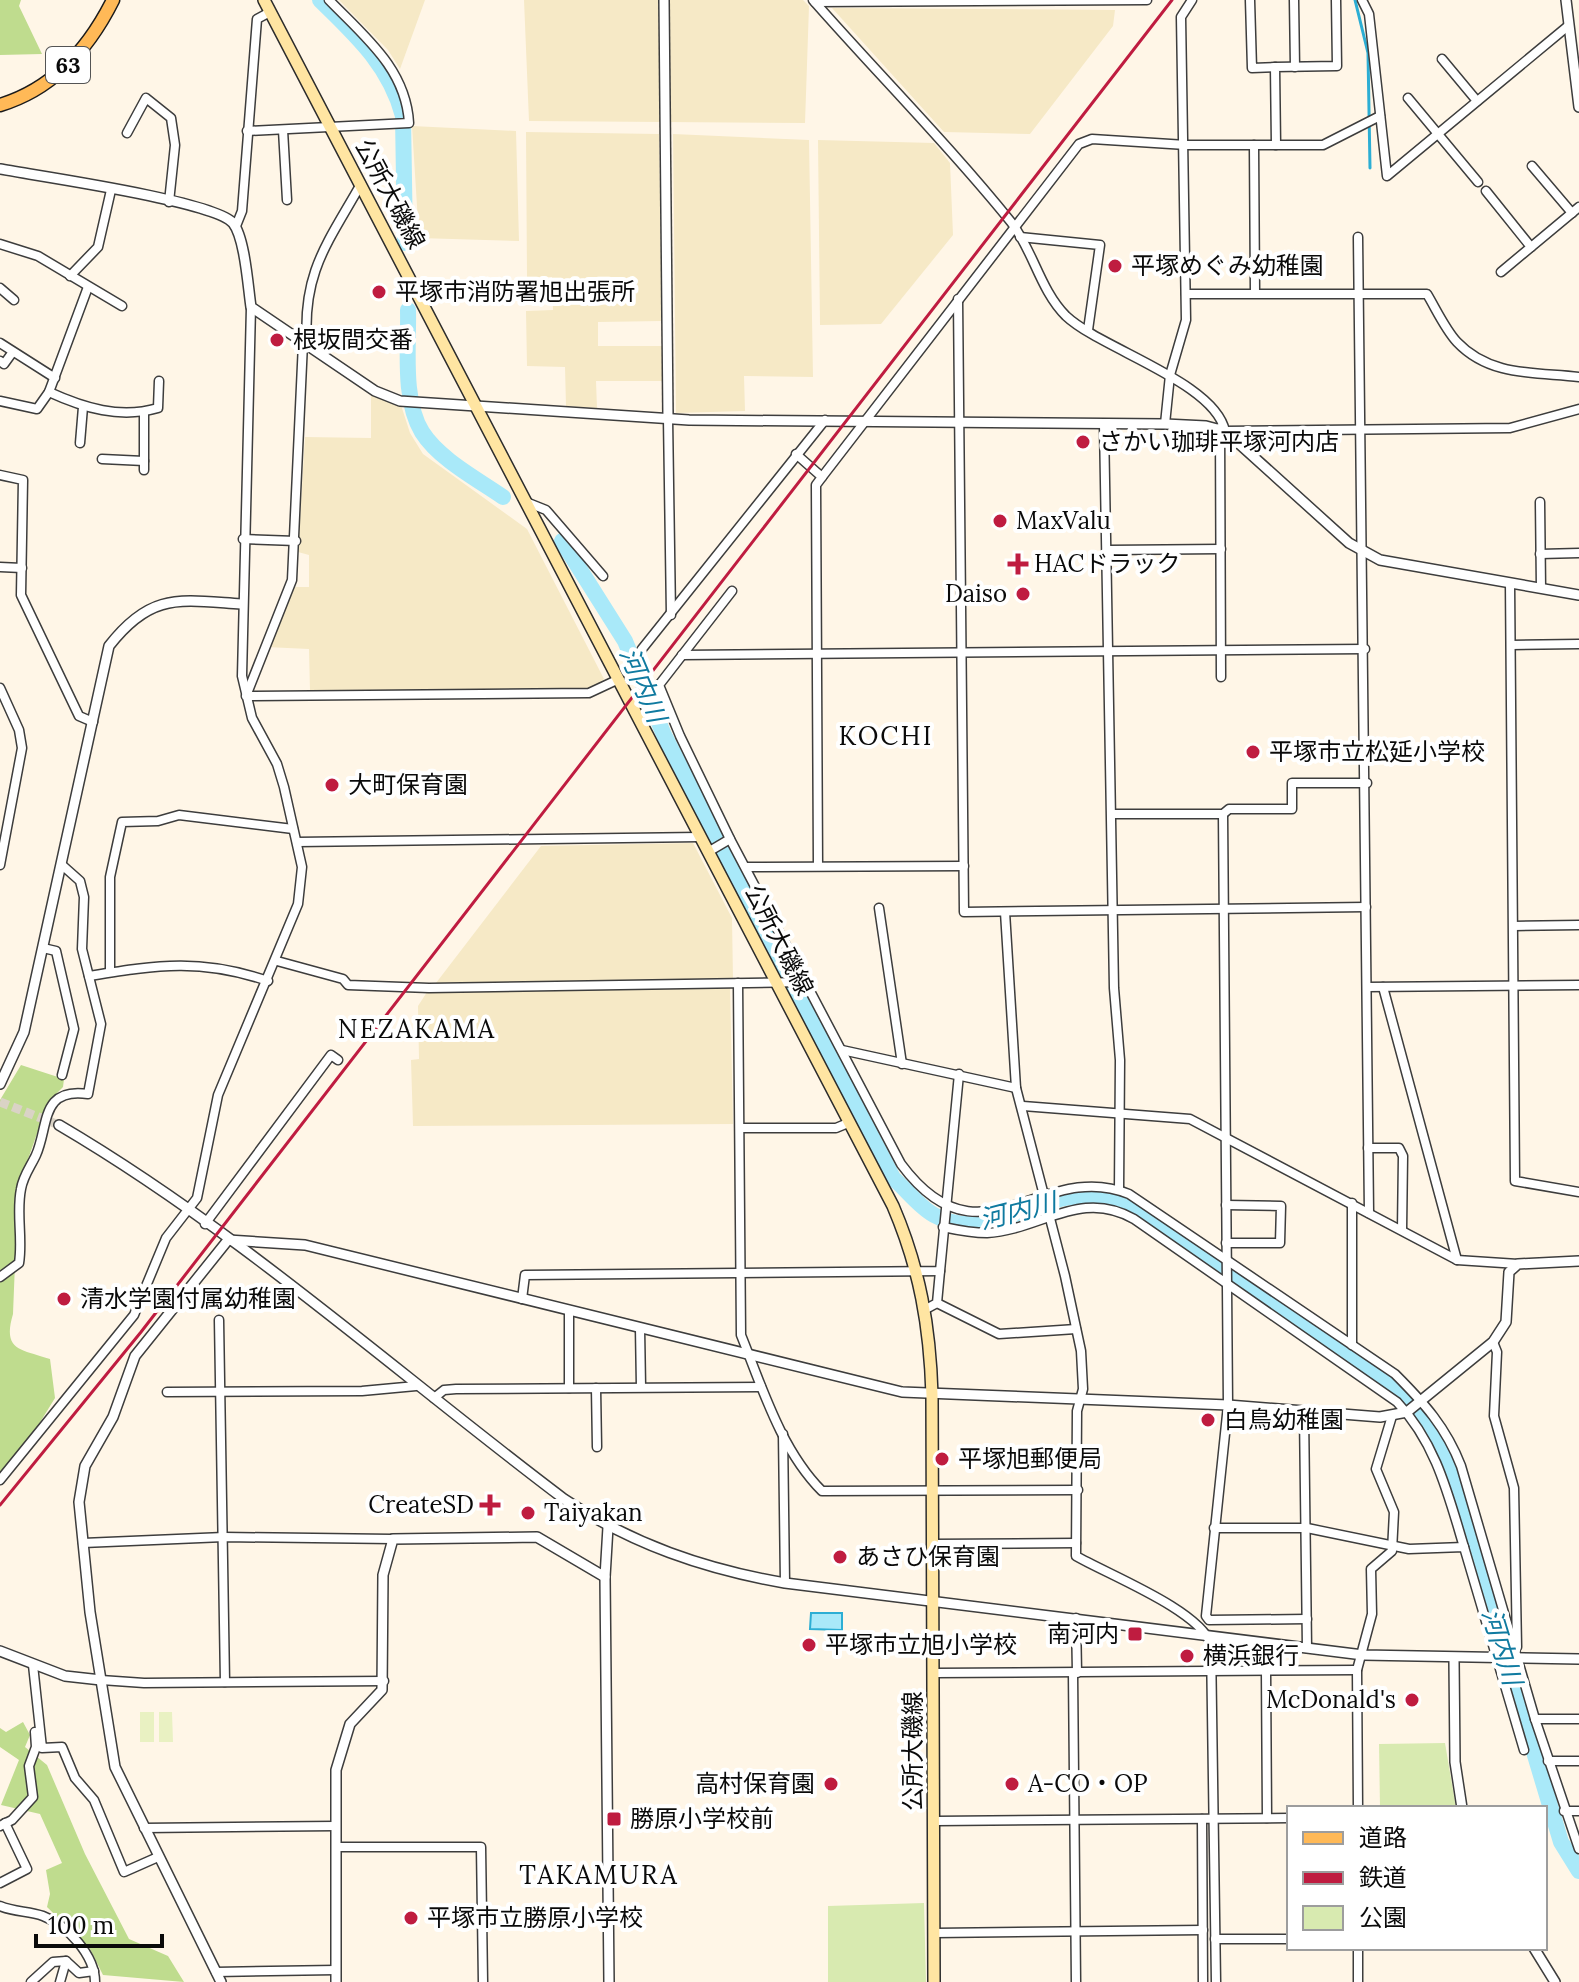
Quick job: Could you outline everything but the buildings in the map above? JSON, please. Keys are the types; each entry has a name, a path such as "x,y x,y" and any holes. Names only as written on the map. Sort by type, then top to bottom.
{"main road":[{"name":"63","path":"0,105 35,92 61,71 105,17 113,0"},
{"name":"公所大磯線","path":"264,0 700,837 711,850 779,982 848,1123 893,1206 931,1306 936,1821 934,1982"}],"street":[{"path":"247,131 409,123 400,81 384,56 329,0"},
{"path":"664,0 671,616"},
{"path":"814,1 1147,0"},
{"path":"1250,0 1252,68 1337,66 1336,0"},
{"path":"1294,0 1295,67"},
{"path":"1566,0 1579,107"},
{"path":"814,1 1013,225 1055,301 1068,317 1170,375 1218,413 1222,429 1221,677"},
{"path":"1165,424 1170,375 1186,320 1182,220 1186,145 1181,17 1186,2"},
{"path":"1368,2 1387,176 1568,26"},
{"path":"0,1480 134,1315 166,1238 197,1198 218,1095 277,961 302,888 297,842 277,764 252,718 242,676 241,604 251,307 236,226 242,211 257,19 270,12"},
{"path":"1442,59 1477,101"},
{"path":"1275,67 1276,145"},
{"path":"127,133 146,98 171,118 175,145 169,202"},
{"path":"1408,98 1478,182"},
{"path":"818,866 816,485 1013,225 1079,144 1092,139 1186,145 1323,145 1380,116"},
{"path":"283,130 287,200"},
{"path":"1254,145 1255,293"},
{"path":"1501,272 1575,210 1532,166"},
{"path":"0,169 219,214 236,226"},
{"path":"246,696 288,594 296,541 306,293 330,239 361,184"},
{"path":"70,276 98,247 111,190"},
{"path":"1486,191 1531,247"},
{"path":"1020,237 1100,245 1088,330"},
{"path":"1358,237 1367,783 1369,1213"},
{"path":"0,246 38,256 122,306"},
{"path":"0,401 37,409 55,378 88,287"},
{"path":"0,288 14,300"},
{"path":"1186,294 1427,294 1457,342 1493,366 1508,372 1579,377"},
{"path":"958,299 964,912 1366,907"},
{"path":"251,307 375,391 421,403 668,418 959,424 1165,424 1222,429 1510,428 1579,409"},
{"path":"0,343 55,378"},
{"path":"0,361 4,364 12,353"},
{"path":"49,392 83,407 144,412 158,408 159,381"},
{"path":"80,443 83,407"},
{"path":"102,459 144,466 144,412"},
{"path":"642,649 825,420"},
{"path":"1104,425 1109,550 1112,910 1120,1111 1119,1190"},
{"path":"1222,429 1349,543 1380,560 1579,595"},
{"path":"796,454 822,477"},
{"path":"0,475 23,480 21,595 79,716 93,722"},
{"path":"526,502 546,510 603,576"},
{"path":"1540,502 1541,588"},
{"path":"243,539 296,541"},
{"path":"1109,550 1221,549"},
{"path":"1540,554 1579,553"},
{"path":"0,567 22,568"},
{"path":"1510,583 1515,1181 1579,1192"},
{"path":"732,591 659,685 680,736 802,982 842,1050 901,1164 921,1190 967,1212 992,1213 1044,1196 1096,1186 1119,1190 1152,1207 1395,1374 1422,1401 1457,1455 1516,1660 1579,1849"},
{"path":"0,1084 24,1032 109,646 145,609 181,600 241,604"},
{"path":"1511,645 1579,644"},
{"path":"682,655 1365,649"},
{"path":"246,696 589,693 619,679"},
{"path":"0,688 16,720 22,748 0,865"},
{"path":"1112,814 1223,814 1229,809 1292,809 1292,783 1367,783"},
{"path":"1223,814 1228,1405 1206,1616 1209,1620 1307,1619"},
{"path":"110,972 110,877 122,822 158,821 179,815 293,829"},
{"path":"297,842 700,837"},
{"path":"711,850 730,839"},
{"path":"0,1277 19,1263 21,1190 38,1152 39,1133 55,1102 63,1095 88,1094 101,1039 98,1008 82,949 84,897 80,881 62,865"},
{"path":"747,867 964,866"},
{"path":"879,908 902,1064"},
{"path":"1005,912 1016,1088 1023,1106 1076,1329 1083,1389 1079,1400 1076,1556 1186,1615 1208,1635 1216,1982"},
{"path":"1514,926 1579,925"},
{"path":"43,948 56,951 74,1029 62,1075"},
{"path":"277,961 343,979 348,985 429,988 802,982"},
{"path":"89,976 180,964 238,971 268,981"},
{"path":"738,983 741,1335 761,1387 802,1467 822,1491 1078,1490"},
{"path":"1367,987 1579,985"},
{"path":"1383,987 1457,1260"},
{"path":"842,1050 1016,1088"},
{"path":"205,1224 331,1055 338,1060"},
{"path":"959,1074 940,1271 931,1306 999,1334 1076,1329"},
{"path":"1023,1106 1120,1111 1190,1119 1457,1260 1518,1264 1579,1261"},
{"path":"740,1128 836,1128 848,1123"},
{"path":"59,1125 135,1172 228,1240 564,1499 608,1527 703,1566 785,1583 1363,1655 1454,1660 1579,1659"},
{"path":"1368,1148 1399,1148 1403,1156 1402,1230"},
{"path":"1352,1203 1352,1345"},
{"path":"1226,1205 1281,1206 1280,1243 1226,1243"},
{"path":"943,1227 987,1233 1080,1207 1118,1211 1374,1383 1408,1412 1434,1454 1524,1750"},
{"path":"228,1240 305,1245 902,1392 1228,1405 1304,1413 1392,1416 1408,1412 1493,1342 1506,1322 1509,1272 1518,1264"},
{"path":"221,1982 115,1767 83,1543 80,1484 85,1466 113,1417 135,1356 228,1240"},
{"path":"522,1299 525,1275 940,1271"},
{"path":"569,1311 569,1388"},
{"path":"219,1320 225,1682"},
{"path":"640,1328 641,1387"},
{"path":"1493,1342 1497,1352 1494,1416 1514,1488 1516,1660"},
{"path":"167,1392 362,1391 416,1386"},
{"path":"434,1398 444,1390 761,1387"},
{"path":"596,1388 597,1447"},
{"path":"1304,1413 1307,1648"},
{"path":"1358,1806 1357,1670 1372,1614 1371,1569 1389,1556 1393,1546 1394,1512 1376,1469 1392,1416"},
{"path":"783,1433 785,1583"},
{"path":"608,1527 605,1577 609,1982"},
{"path":"1214,1528 1307,1528 1393,1546 1464,1547"},
{"path":"83,1543 224,1537 537,1537 605,1577"},
{"path":"336,1982 336,1770 345,1733 382,1690 383,1575 393,1539"},
{"path":"932,1544 1076,1543"},
{"path":"1076,1618 1076,1982"},
{"path":"0,1651 65,1676 101,1680 384,1681"},
{"path":"1454,1660 1455,1762 1462,1806"},
{"path":"33,1665 42,1748 62,1747 75,1778 94,1800 124,1872 158,1857"},
{"path":"935,1673 1357,1670"},
{"path":"1266,1671 1267,1818"},
{"path":"0,1883 27,1869 3,1824 33,1797 29,1766 36,1747 35,1728 39,1716"},
{"path":"1535,1719 1579,1719"},
{"path":"1548,1761 1579,1761"},
{"path":"1564,1811 1579,1811"},
{"path":"936,1821 1287,1818"},
{"path":"1202,1819 1203,1982"},
{"path":"144,1828 336,1826"},
{"path":"336,1847 481,1847 483,1982"},
{"path":"0,1906 51,1919 84,1951 94,1971 95,1982"},
{"path":"935,1933 1203,1930"},
{"path":"1215,1939 1287,1939"},
{"path":"1358,1950 1358,1982"},
{"path":"1535,1950 1555,1982"},
{"path":"31,1982 53,1962 66,1961 79,1973 94,1971"},
{"path":"60,1982 66,1961"},
{"path":"216,1972 336,1970"}],"shaded area":[{"path":"339,0 425,0 400,69 388,50"},
{"path":"524,0 803,0 809,6 805,123 529,121"},
{"path":"832,8 1115,10 1113,26 1030,134 944,132"},
{"path":"412,126 516,131 519,241 419,238"},
{"path":"526,132 659,134 662,321 598,322 598,346 664,346 664,381 596,381 597,408 566,406 565,367 527,366 526,311 553,310 552,277 527,277"},
{"path":"673,134 809,140 813,377 744,376 745,411 676,413"},
{"path":"818,140 934,143 950,163 953,235 881,324 820,325"},
{"path":"371,395 401,405 410,433 423,454 527,529 604,679 594,689 310,691 309,649 266,647 295,587 309,587 309,555 298,552 305,437 371,438"},
{"path":"693,843 732,918 733,980 436,983 541,846"},
{"path":"730,987 733,1124 413,1126 411,1060 419,1059 418,1006 427,992"}],"green space":[{"path":"0,0 21,0 19,6 42,54 0,55"},
{"path":"21,1065 64,1079 63,1087 48,1102 18,1188 10,1326 12,1342 16,1347 50,1359 55,1398 26,1445 0,1474 0,1100"},
{"path":"140,1712 154,1712 154,1742 140,1742"},
{"path":"159,1712 172,1712 173,1742 159,1742"},
{"path":"23,1722 30,1735 25,1747 47,1765 85,1854 129,1939 168,1956 184,1982 103,1975 90,1949 47,1907 50,1894 46,1870 62,1863 40,1814 1,1805 19,1760 0,1747 0,1728 6,1732"},
{"path":"1445,1743 1456,1806 1380,1806 1379,1744"},
{"path":"924,1903 926,1982 828,1982 828,1906"}],"water":[{"path":"811,1613 842,1613 842,1630 810,1629"}],"waterway":[{"name":"河内川","path":"320,0 370,52 397,98 403,116 405,243"},
{"path":"1355,0 1368,53 1370,168"},
{"name":"河内川","path":"408,310 409,388 422,432 448,460 503,497"},
{"name":"河内川","path":"562,541 625,641 664,735 893,1178 928,1212 951,1222 967,1224 1000,1219 1073,1197 1131,1207 1387,1382 1423,1419 1443,1449 1561,1842 1579,1871"}],"tunnel":[{"path":"0,1102 59,1125"}],"railway":[{"path":"0,1505 141,1332 1172,0"}],"place":[{"name":"平塚めぐみ幼稚園","path":"1115,266"},
{"name":"平塚市消防署旭出張所","path":"379,292"},
{"name":"根坂間交番","path":"277,340"},
{"name":"さかい珈琲平塚河内店","path":"1083,442"},
{"name":"MaxValu","path":"1000,521"},
{"name":"HACドラック","path":"1018,564"},
{"name":"Daiso","path":"1023,594"},
{"name":"平塚市立松延小学校","path":"1253,752"},
{"name":"大町保育園","path":"332,785"},
{"name":"清水学園付属幼稚園","path":"64,1299"},
{"name":"白鳥幼稚園","path":"1208,1420"},
{"name":"平塚旭郵便局","path":"942,1459"},
{"name":"CreateSD","path":"490,1505"},
{"name":"Taiyakan","path":"528,1513"},
{"name":"あさひ保育園","path":"840,1557"},
{"name":"南河内","path":"1135,1634"},
{"name":"平塚市立旭小学校","path":"809,1645"},
{"name":"横浜銀行","path":"1187,1656"},
{"name":"McDonald's","path":"1412,1700"},
{"name":"高村保育園","path":"831,1784"},
{"name":"A-CO・OP","path":"1012,1784"},
{"name":"勝原小学校前","path":"614,1819"},
{"name":"平塚市立勝原小学校","path":"411,1918"}],"district":[{"name":"KOCHI","path":"886,736"},
{"name":"NEZAKAMA","path":"417,1029"},
{"name":"TAKAMURA","path":"599,1875"}]}
